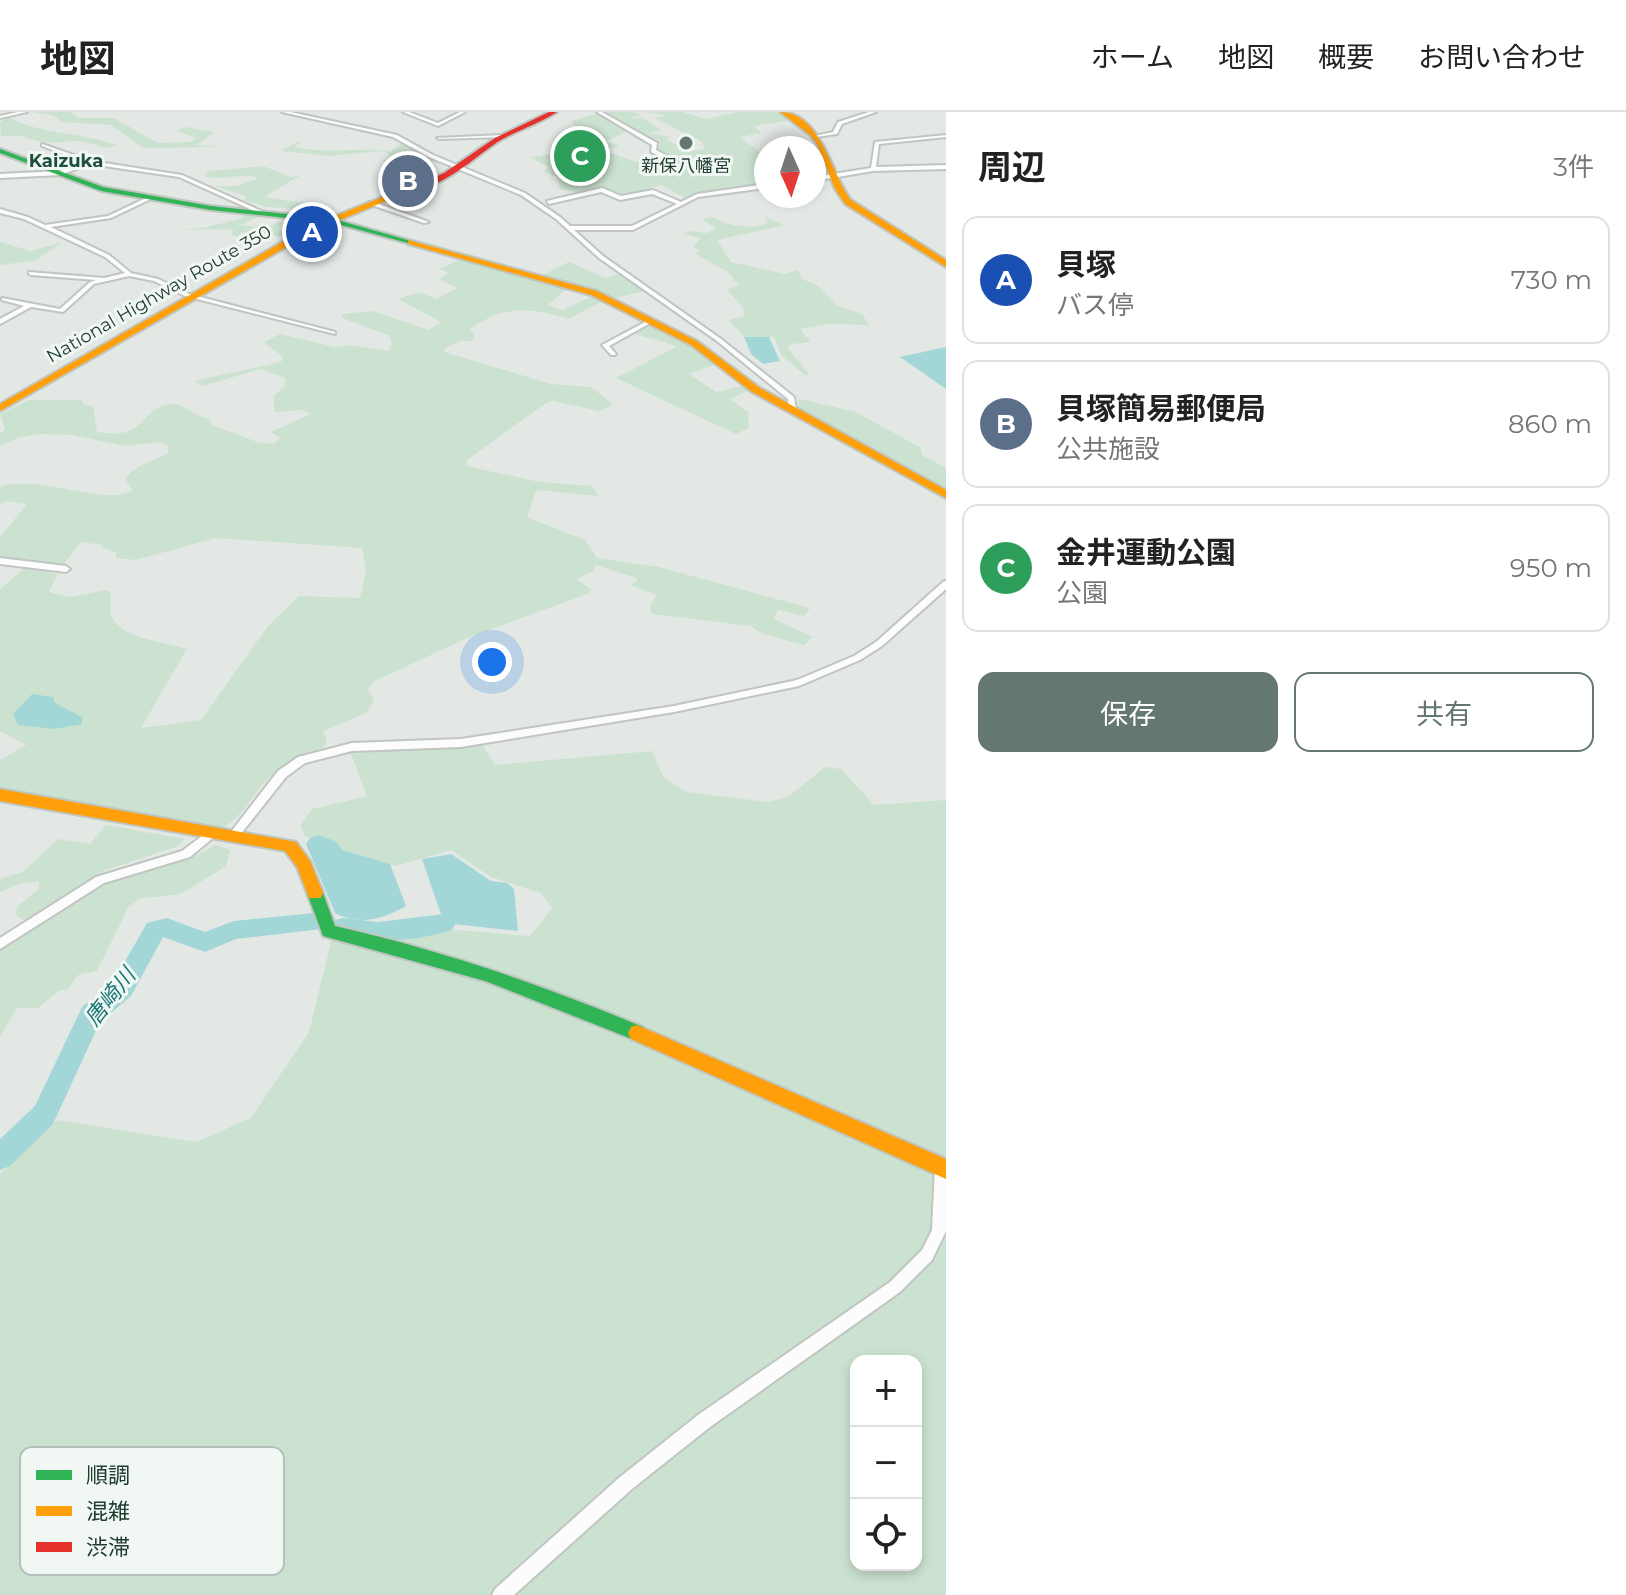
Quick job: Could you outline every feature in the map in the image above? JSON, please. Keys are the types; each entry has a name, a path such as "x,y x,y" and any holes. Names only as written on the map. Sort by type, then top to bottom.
{"main road":[{"name":"National Highway Route 350","path":"0,408 328,220 460,168 503,136 554,112"},
{"path":"783,112 803,123 816,136"},
{"path":"0,151 101,189 265,214 328,220 584,289 694,343 756,390 946,495"},
{"path":"826,153 839,192 853,206 946,264"},
{"path":"0,795 210,834 277,842 296,852 329,931 397,946 496,978 606,1019 944,1168"}],"street":[{"path":"0,117 25,112"},
{"path":"284,112 383,132 523,194 569,228 601,257 719,340 792,398 792,410"},
{"path":"405,112 438,125 463,112"},
{"path":"599,112 655,144 653,151 676,162"},
{"path":"816,136 835,133 840,123 874,112"},
{"path":"438,125 444,148 439,158"},
{"path":"439,138 503,136"},
{"path":"873,169 877,143 946,136"},
{"path":"44,145 90,162 180,176 265,214"},
{"path":"0,176 59,173 90,162"},
{"path":"826,177 873,169 943,167 946,175"},
{"path":"569,228 633,228 697,196 754,188"},
{"path":"549,202 602,190 620,198 653,192 682,204"},
{"path":"43,227 109,217 150,198"},
{"path":"371,203 426,222"},
{"path":"0,211 107,256 129,274"},
{"path":"31,273 102,279"},
{"path":"4,299 61,311 92,283 129,274 156,280 193,297 333,333"},
{"path":"0,322 30,305"},
{"path":"613,354 605,345 651,321"},
{"path":"0,561 66,569"},
{"path":"232,837 291,765 330,750 461,743 674,709 799,683 857,658 879,644 946,584"},
{"path":"0,944 100,880 186,854 210,834"},
{"path":"501,1595 626,1483 704,1421 895,1287 927,1255 939,1231 944,1168"}],"green space":[{"path":"33,112 70,112 79,118 114,118 158,143 190,142 196,138 177,131 185,127 214,132 197,145 221,147 143,148 111,125 61,122 55,116"},
{"path":"603,112 635,112 641,116 626,118 643,118 661,130 649,133 671,137 665,140 693,151 705,149 702,142 655,118 666,115 643,112 683,112 706,119 737,112 775,112 793,120 754,126 762,133 740,137 754,148 754,186 710,191 687,199 661,185 623,196 604,189 575,192 560,189 557,177 544,172 548,167 530,157 596,148 640,163 676,162 658,152 660,144 633,129 606,141 620,146 610,148 574,135 581,131 571,121"},
{"path":"9,117 33,127 118,145 107,148 80,141 44,143 21,136 1,136 0,122"},
{"path":"404,142 442,162 389,163 383,161 390,157 387,152 380,151 330,156 281,151 300,143 294,147 307,149 391,151"},
{"path":"263,166 291,177 301,175 264,197 327,206 329,211 267,207 214,186 237,186 259,178 204,176 209,171"},
{"path":"245,213 259,217 240,225 267,228 280,221 283,223 278,230 294,234 288,237 242,232 238,236 231,235 234,231 228,229 175,230 204,228 242,218"},
{"path":"764,216 785,225 717,240 731,262 785,274 798,270 802,279 817,285 838,306 862,314 869,325 829,324 800,329 811,342 792,344 788,348 809,374 806,376 781,355 774,337 744,337 729,320 744,316 743,307 726,289 739,286 728,272 694,253 700,250 693,247 701,238 683,234 688,231 707,233 716,228 702,219 712,217 733,225 754,226 768,223"},
{"path":"0,242 31,251 63,242 34,261 0,265"},
{"path":"458,260 534,279 569,262 605,278 620,273 644,291 612,299 571,285 548,305 563,310 592,296 603,301 568,319 541,312 506,312 470,329 475,336 472,341 460,341 444,349 445,352 551,384 591,387 613,404 600,411 552,401 546,403 467,460 466,466 540,482 592,486 598,496 536,490 527,517 585,540 597,558 659,567 810,608 804,616 778,610 774,619 813,637 804,645 763,634 750,626 652,614 650,606 657,595 630,585 637,581 636,578 596,565 594,571 576,579 592,590 587,594 467,638 373,682 368,690 374,701 366,713 323,731 327,741 324,747 276,772 234,820 218,829 86,807 0,788 0,760 26,745 0,731 0,589 24,569 58,574 49,592 69,597 107,590 111,593 112,616 122,628 139,637 187,649 141,728 201,720 268,626 299,596 360,598 366,570 362,548 216,538 136,560 116,558 116,552 102,548 102,545 81,542 64,564 0,557 0,537 27,504 6,501 0,505 0,487 34,484 105,495 120,494 133,490 125,479 129,474 168,453 169,447 162,442 126,446 71,435 39,434 0,446 0,433 5,430 0,414 29,400 81,400 85,405 93,406 97,432 117,433 135,428 163,405 175,404 210,419 212,425 257,442 274,444 280,438 271,432 311,414 303,410 275,412 273,396 284,387 285,378 261,369 202,386 194,381 281,362 283,357 264,342 280,334 335,347 349,345 388,351 392,345 390,336 342,318 343,314 373,311 428,330 441,322 398,299 419,292 436,299 457,288 439,279 449,273 440,269"},
{"path":"650,324 692,344 717,364 689,374 716,392 743,386 751,389 730,399 748,412 749,428 736,434 616,378 676,347 632,333"},
{"path":"799,399 856,412 921,448 922,455 946,468 946,489 804,413 798,409"},
{"path":"481,743 495,765 652,751 664,778 687,792 768,802 788,797 825,767 841,769 874,805 946,800 946,1595 0,1595 0,1174 57,1120 196,1142 251,1118 309,1032 332,938 446,929 530,936 552,908 541,893 491,877 451,850 396,866 359,858 304,836 301,825 312,809 367,796 350,751"},
{"path":"106,825 185,839 176,847 103,871 34,917 23,920 15,914 18,906 39,889 39,882 21,883 0,892 0,879 23,872 58,839 90,844"},
{"path":"216,845 230,850 226,866 181,894 139,899 128,908 97,971 78,975 67,990 60,990 38,1008 17,1008 0,1037 0,950 116,878 189,859"}],"water":[{"path":"744,337 769,337 780,361 763,364 751,354"},
{"path":"946,347 946,389 900,357"},
{"path":"32,694 53,697 55,703 82,717 82,724 55,729 18,725 13,714"},
{"path":"318,835 335,841 342,850 390,864 406,906 389,914 362,920 335,913 306,844"},
{"path":"451,854 491,881 507,883 514,889 518,931 444,923 422,859"}],"waterway":[{"name":"唐崎川","path":"0,1157 44,1115 91,1015 122,989 155,930 167,927 205,942 234,930 313,922"},
{"name":"唐崎川","path":"343,927 378,931 444,923"}],"traffic: fast":[{"path":"0,151 101,189 211,208 334,221 411,242"},
{"path":"315,893 329,931 408,950 485,974 637,1033"}],"traffic: slow":[{"path":"783,112 813,134 838,189 848,202 946,264"},
{"path":"0,408 313,228 418,186"},
{"path":"411,242 594,293 694,343 756,390 946,495"},
{"path":"0,795 290,846 304,865 315,893"},
{"path":"637,1033 946,1169"}],"traffic: jam":[{"path":"418,186 447,175 497,139 554,112"}],"place":[{"name":"新保八幡宮","path":"686,143"},
{"name":"金井運動公園","path":"580,156"},
{"name":"貝塚簡易郵便局","path":"408,181"},
{"name":"貝塚","path":"312,232"}],"district":[{"name":"Kaizuka","path":"66,161"}]}
